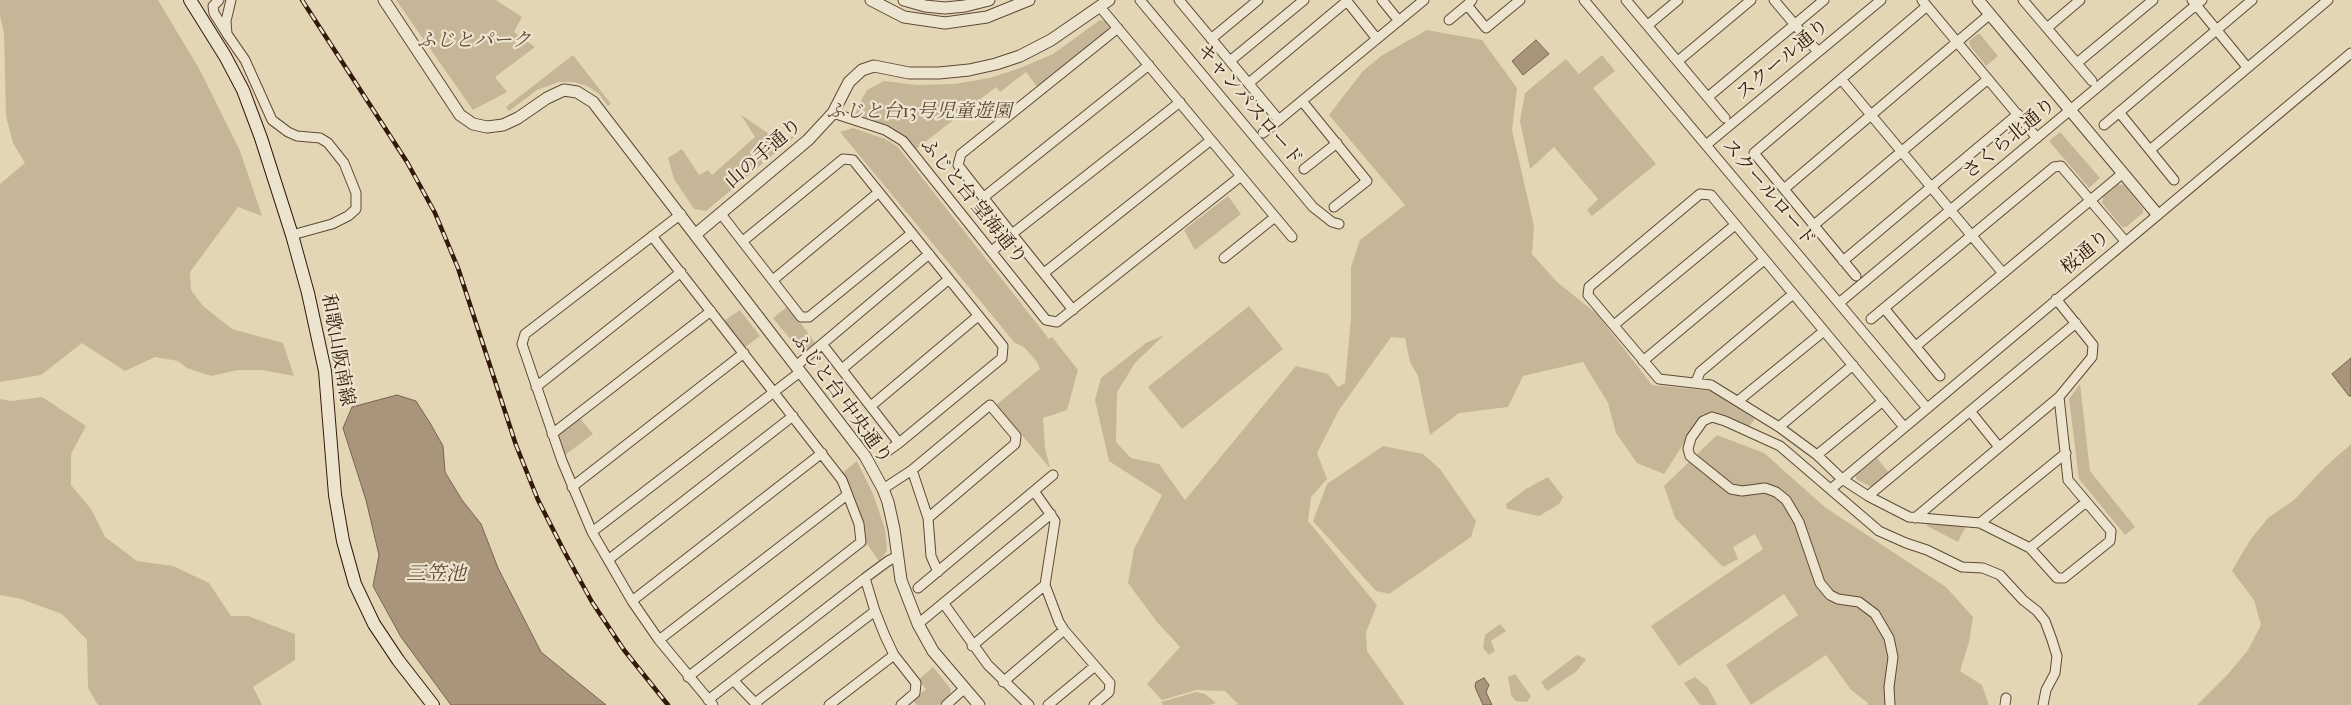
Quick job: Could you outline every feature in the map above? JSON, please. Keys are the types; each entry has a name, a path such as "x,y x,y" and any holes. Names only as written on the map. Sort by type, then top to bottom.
{"main road":[{"name":"和歌山阪南線","path":"190,0 225,56 243,90 261,138 292,235 322,355 330,416 335,495 343,541 355,584 374,624 388,646 433,705"}],"street":[{"path":"228,34 226,21 231,3 221,0 212,6 214,13 245,60 272,120 288,132 298,136 320,138 328,143 344,163 356,193 356,209 348,216 332,224 292,235"},
{"path":"384,0 460,115 473,124 487,127 503,125 518,118 547,98 564,90 577,92 593,102 696,234"},
{"path":"871,0 904,16 945,23 988,17 1029,0"},
{"path":"904,0 925,6 945,8 965,6 989,0"},
{"name":"キャンパスロード","path":"1140,0 1313,207 1332,222 1339,224"},
{"path":"1211,39 1258,0"},
{"path":"1230,61 1304,0"},
{"path":"1382,0 1399,21"},
{"path":"1263,134 1424,0"},
{"path":"1449,20 1471,1 1483,30 1520,0"},
{"name":"スクールロード","path":"1584,0 1927,408"},
{"path":"1626,0 1725,118"},
{"path":"1648,25 1678,0"},
{"path":"1678,61 1751,0"},
{"path":"1774,0 1818,52"},
{"path":"1708,97 1824,0"},
{"name":"スクール通り","path":"1706,145 1881,0"},
{"path":"1978,0 2157,214"},
{"path":"2023,0 2092,81"},
{"path":"2047,28 2080,0"},
{"path":"2077,63 2152,0"},
{"path":"2104,125 2252,0"},
{"path":"2150,150 2328,0"},
{"path":"1181,1 1280,120"},
{"path":"1249,83 1346,1 1377,39"},
{"path":"2197,2 2247,67"},
{"name":"さくら北通り","path":"1839,304 2197,2"},
{"path":"1104,3 1118,28 1292,236"},
{"name":"山の手通り","path":"696,234 808,140 833,113 849,82 862,70 874,66 909,73 939,73 969,70 996,64 1020,56 1051,40 1104,3"},
{"path":"1856,276 1754,153 1841,79 1924,3 2037,138"},
{"path":"1784,189 1990,14"},
{"path":"1118,28 961,154 958,164 1073,310 1241,176"},
{"name":"桜通り","path":"1830,489 2351,53"},
{"path":"984,197 1148,65"},
{"path":"1841,79 2002,272"},
{"path":"1814,225 1988,79"},
{"path":"992,251 1180,102"},
{"path":"1302,102 1367,181 1334,207"},
{"path":"2119,112 2174,180"},
{"name":"ふじと台 望海通り","path":"833,113 885,130 903,141 1046,320 1057,322 1073,310"},
{"path":"1843,261 2018,114"},
{"path":"1044,273 1211,140"},
{"path":"1304,169 1336,143"},
{"path":"743,241 843,159 853,160 1002,346 1002,358 882,455"},
{"path":"1871,319 2054,167 2061,166 2126,240"},
{"path":"1916,346 2002,272 2123,173"},
{"path":"773,280 879,192"},
{"path":"1904,427 1711,195 1700,194 1589,287 1588,295 1659,379 1696,382 1711,386 1779,428 1817,455 1842,479 1868,496 1909,517 1980,523 2030,548 2057,578 2064,578 2110,541 2111,531 2068,480 2059,397"},
{"path":"680,214 525,334 522,344 572,487 592,532 632,601 659,640 688,677 711,702 734,681 865,578 898,556"},
{"path":"721,214 801,317 809,317 912,233"},
{"path":"1224,258 1275,217"},
{"path":"1614,325 1735,224"},
{"name":"ふじと台 中央通り","path":"696,234 866,456 883,489 894,529 901,580 918,624 933,651 979,705"},
{"path":"652,236 842,480 846,495 859,524 861,542 688,677"},
{"path":"592,532 774,392 822,344 929,254"},
{"path":"1644,361 1764,260"},
{"path":"536,387 681,272"},
{"path":"842,369 948,279"},
{"path":"1696,382 1700,372 1793,294"},
{"path":"1915,518 2059,397 2092,357 2093,345 2056,299"},
{"path":"1884,308 1940,376"},
{"path":"552,434 710,311"},
{"path":"871,406 978,316"},
{"path":"1868,496 2076,323"},
{"path":"1738,401 1824,331"},
{"path":"822,344 899,443"},
{"path":"572,487 744,353"},
{"path":"1779,428 1854,365"},
{"path":"1817,455 1883,401"},
{"path":"883,489 912,470 990,405 1016,436 1015,444 928,518"},
{"path":"1970,411 1999,446"},
{"path":"608,560 793,416"},
{"path":"1890,705 1889,687 1893,657 1889,638 1875,614 1859,602 1838,599 1830,595 1820,583 1799,522 1786,500 1776,492 1765,488 1742,491 1731,490 1690,456 1688,449 1691,438 1703,421 1712,417 1780,446 1879,531 1927,550 1962,567 1983,568 2000,576 2045,621 2057,656 2055,673 2046,690 2043,705"},
{"path":"632,601 822,453"},
{"path":"1980,523 2066,453"},
{"path":"912,470 928,518 931,556 938,572"},
{"path":"918,588 1053,475"},
{"path":"1034,491 1055,522 1045,584 1064,630 1110,683 1110,692 1094,705"},
{"path":"659,640 846,495"},
{"path":"2030,548 2086,502"},
{"path":"918,624 1051,514"},
{"path":"865,578 875,611 894,655 916,683 915,693 901,705"},
{"path":"972,646 1045,584"},
{"path":"944,604 972,646 1004,682 1029,705"},
{"path":"734,681 756,704 875,611"},
{"path":"1004,682 1064,630"},
{"path":"829,705 894,655"},
{"path":"1048,705 1095,666"},
{"path":"946,705 964,689"}],"green space":[{"path":"0,0 158,0 201,72 240,151 262,216 238,207 190,272 191,290 203,306 232,329 283,343 294,376 262,370 238,370 211,376 187,368 178,361 155,357 125,371 82,343 41,375 0,382 0,184 25,163 13,143 6,116 4,33 0,16"},
{"name":"ふじとパーク","path":"396,0 496,0 522,17 514,32 535,47 495,77 507,92 473,110"},
{"name":"ふじと台13号児童遊園","path":"1100,20 1105,21 1109,26 1108,32 1038,88 1026,72 1000,92 996,87 916,149 896,131 885,125 855,116 867,90 884,81 917,85 954,84 990,78 1053,54"},
{"path":"1427,30 1482,40 1517,88 1512,130 1534,226 1532,254 1557,282 1597,314 1652,385 1712,391 1755,419 1749,427 1715,414 1703,414 1664,474 1637,463 1616,433 1608,403 1583,362 1523,376 1508,407 1459,413 1430,435 1418,376 1410,362 1405,338 1391,337 1339,410 1317,453 1327,479 1311,497 1308,521 1377,605 1366,632 1367,651 1405,705 1236,705 1238,704 1225,691 1196,690 1162,700 1147,684 1180,647 1157,622 1128,583 1134,549 1162,495 1109,461 1095,400 1101,378 1146,343 1164,335 1135,363 1117,392 1116,442 1131,458 1159,464 1185,500 1296,366 1328,374 1338,387 1345,383 1351,318 1351,267 1360,240 1405,205 1329,115 1363,71 1381,56"},
{"path":"1979,33 1998,56 1986,66 1970,46 1969,41"},
{"path":"573,55 611,104 608,106 599,94 587,86 574,82 559,82 537,90 509,111 506,107"},
{"path":"1602,55 1615,71 1593,88 1656,164 1592,216 1587,210 1598,199 1554,147 1530,169 1520,121 1525,93 1566,59 1579,74"},
{"path":"741,115 781,142 799,133 706,211 694,209 674,179 668,158 682,149 699,175 708,170 712,175 755,137"},
{"path":"853,128 885,139 897,146 1049,339 1052,337 1078,370 1067,410 1043,418 1045,448 1050,468 996,405 1040,369 1037,362 1024,347 1015,343 840,132"},
{"path":"2060,132 2100,178 2089,188 2049,141"},
{"path":"2117,184 2124,185 2143,209 2143,213 2126,227 2122,227 2102,203 2103,196"},
{"path":"1228,196 1241,214 1195,250 1184,230"},
{"path":"788,306 816,344 806,352 800,351 773,318"},
{"path":"1249,306 1283,349 1182,429 1148,387"},
{"path":"740,310 760,336 744,348 724,321"},
{"path":"2080,384 2090,471 2135,527 2125,535 2079,479 2069,399"},
{"path":"42,397 86,426 71,454 71,485 91,509 105,537 137,561 173,566 209,583 231,616 248,616 295,634 295,660 253,687 262,705 98,705 88,688 87,640 62,614 21,599 0,595 0,399 11,401"},
{"path":"580,418 593,434 565,455 558,439 561,432"},
{"path":"1717,435 1764,453 1826,508 1946,587 1973,617 1969,642 1960,671 1982,685 1989,705 1867,705 1868,703 1851,690 1826,655 1751,705 1726,665 1798,615 1784,594 1679,666 1651,626 1763,549 1755,534 1733,547 1738,559 1723,567 1675,518 1664,486"},
{"path":"2351,444 2351,705 2197,705 2228,674 2248,650 2261,625 2254,600 2232,571 2237,562 2251,539 2268,518 2294,500 2324,468"},
{"path":"1383,446 1423,454 1440,469 1476,521 1471,537 1389,594 1376,591 1313,521 1327,484"},
{"path":"1877,458 1889,473 1873,486 1869,486 1856,479 1856,475"},
{"path":"857,461 873,494 885,529 887,551 879,561 867,544 857,504 842,473"},
{"path":"1548,477 1563,497 1559,504 1539,516 1507,509 1506,504 1526,489"},
{"path":"1927,523 1966,526 1958,542 1927,526"},
{"path":"1500,624 1506,631 1491,641 1495,651 1489,655 1483,648 1485,635"},
{"path":"1577,655 1586,659 1577,671 1547,691 1541,682"},
{"path":"933,667 951,689 950,695 938,705 917,705 913,701 926,689 918,680"},
{"path":"1515,674 1531,696 1527,702 1516,701 1511,695 1508,677"},
{"path":"1695,677 1708,688 1717,705 1700,705 1684,683"},
{"path":"1196,692 1205,694 1216,703 1209,705 1163,705 1161,702"}],"water":[{"path":"1536,40 1549,54 1523,75 1512,61"},
{"path":"2351,358 2351,396 2349,396 2332,374"},
{"name":"三笠池","path":"397,395 416,401 443,446 445,472 462,500 481,524 498,568 541,652 606,705 451,705 401,637 373,586 379,555 366,500 343,428 352,407"},
{"path":"1484,678 1489,685 1486,692 1492,705 1483,705 1475,687 1476,682"}],"railway":[{"path":"302,0 407,162 435,213 458,268 516,445 538,500 564,551 592,602 624,650 668,705"}]}
